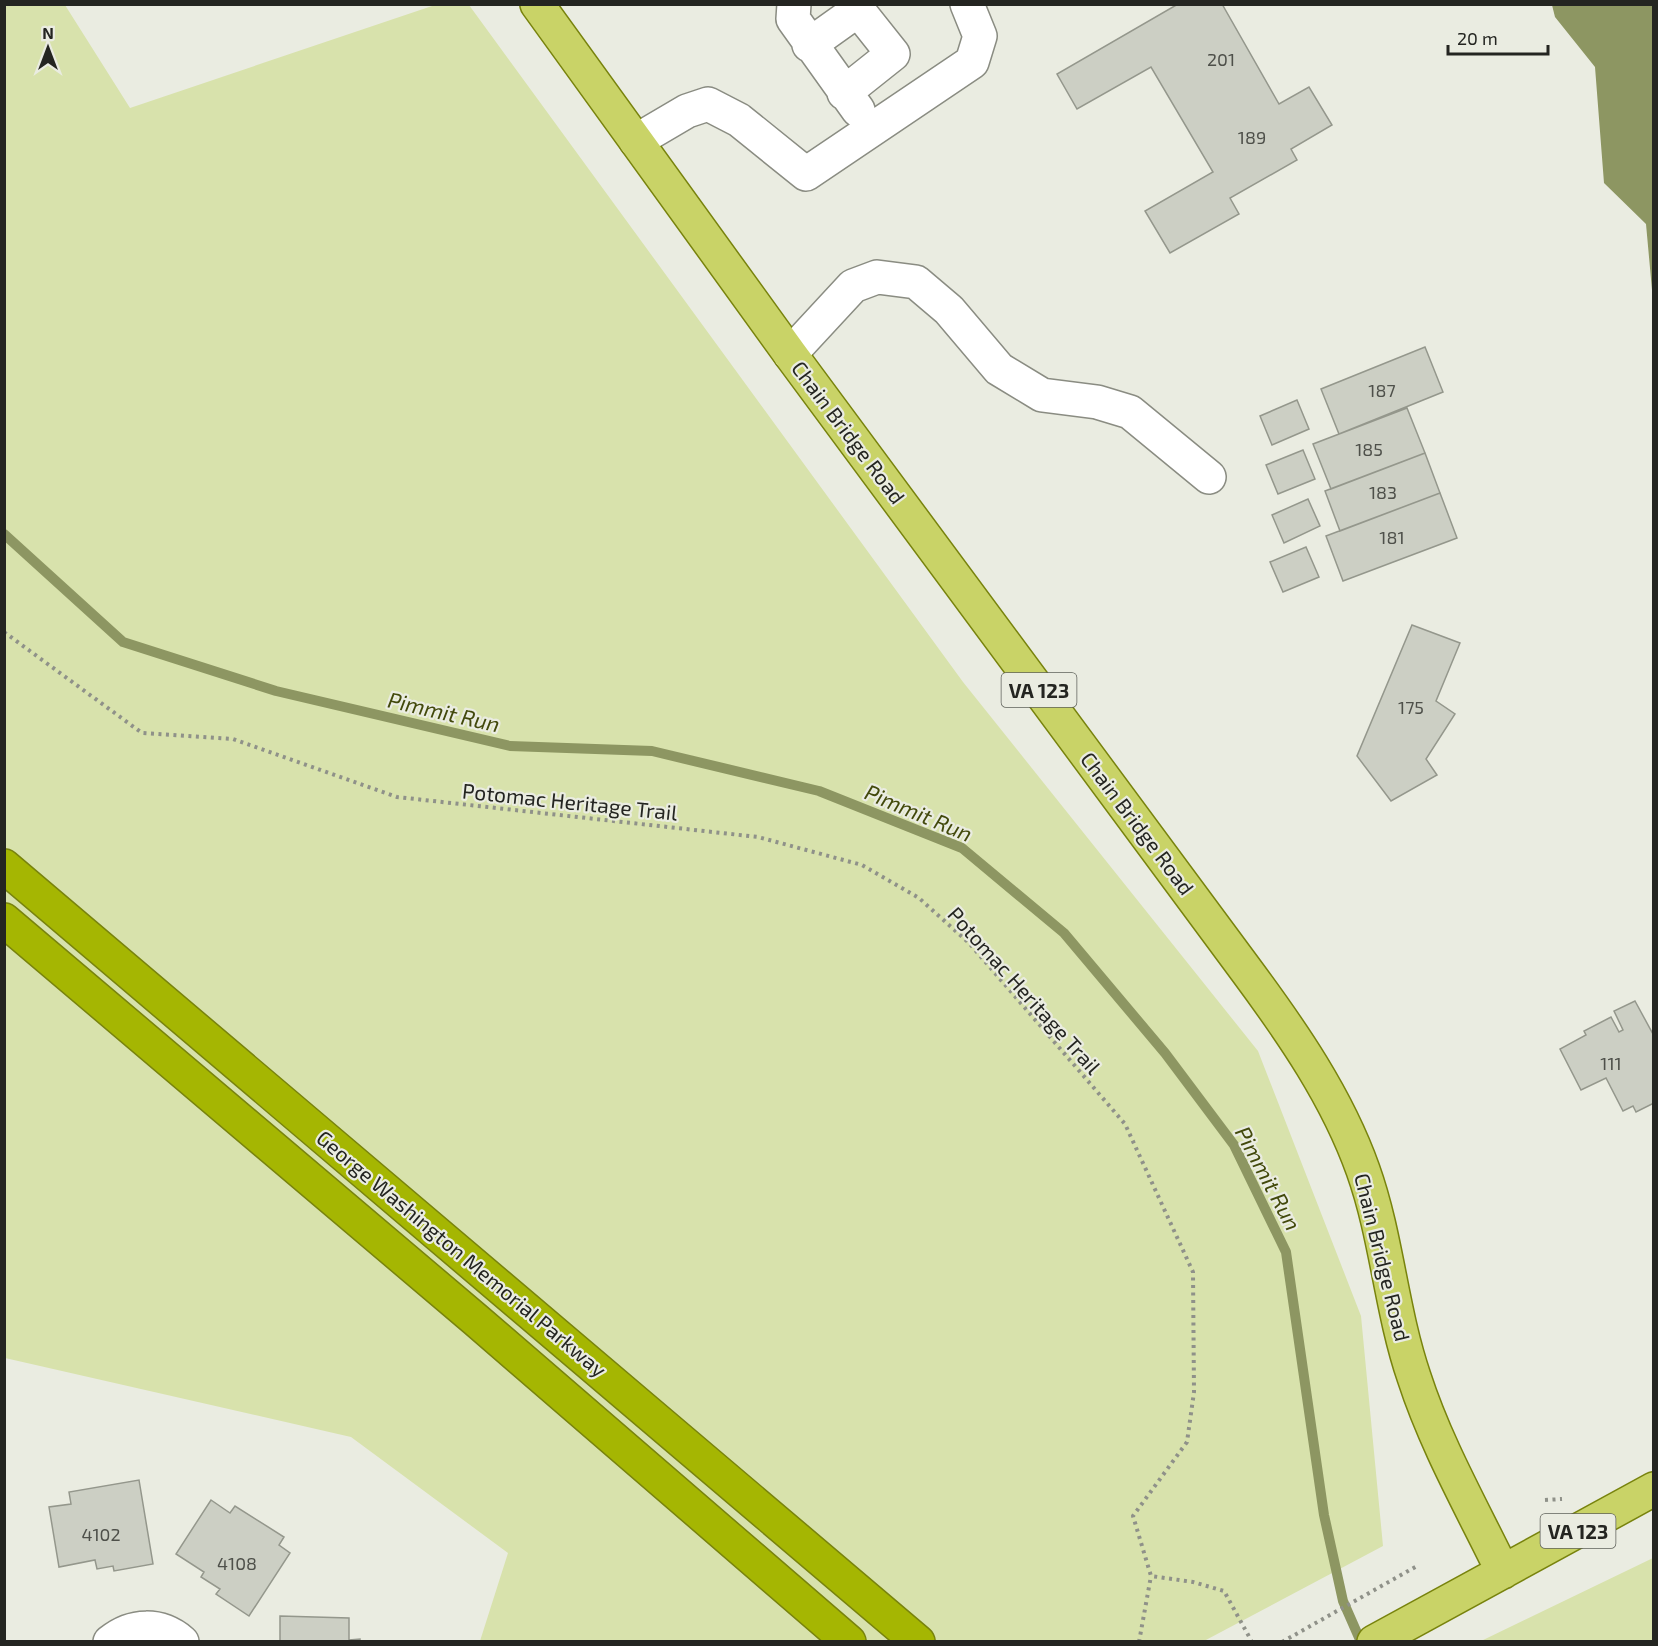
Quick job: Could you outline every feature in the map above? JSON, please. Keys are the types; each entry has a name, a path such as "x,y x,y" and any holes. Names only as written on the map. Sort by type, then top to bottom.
{"highway":[{"name":"George Washington Memorial Parkway","path":"4,866 918,1641"},
{"name":"George Washington Memorial Parkway","path":"4,920 485,1327 849,1641"}],"main road":[{"name":"Chain Bridge Road","path":"537,4 790,354 1246,970 1312,1065 1340,1118 1363,1170 1379,1224 1406,1350 1422,1401 1503,1572"},
{"name":"VA 123","path":"1503,1572 1653,1489"},
{"path":"1374,1641 1503,1572"}],"street":[{"path":"794,4 793,19 809,45 873,129"},
{"path":"636,141 687,111 708,104 739,120 806,174 972,62 980,36 967,4"},
{"path":"809,45 858,10 893,54 844,93"},
{"path":"790,354 853,286 877,277 916,282 949,310 999,369 1042,395 1097,402 1130,412 1209,477"},
{"path":"110,1641 120,1634 137,1628 155,1628 172,1634 182,1641"}],"path":[{"name":"Potomac Heritage Trail","path":"4,632 142,733 233,739 397,797 758,837 862,865 919,898 969,943 1125,1124 1193,1272 1194,1392 1187,1442 1133,1516 1151,1576"},
{"path":"1282,1641 1417,1566"},
{"path":"1139,1641 1151,1576 1193,1582 1224,1591 1252,1641"}],"shaded area":[{"path":"5,5 65,5 130,108 435,5 469,5 963,682 1258,1051 1361,1316 1383,1546 1204,1641 480,1641 508,1553 351,1437 5,1358"},
{"path":"1552,5 1653,5 1653,301 1646,224 1604,183 1595,67 1555,17"},
{"path":"1653,1558 1653,1641 1481,1641"}],"building":[{"path":"1178,4 1222,4 1279,104 1309,87 1332,125 1291,149 1297,160 1230,198 1239,214 1170,253 1145,211 1213,172 1151,67 1077,109 1057,74"},
{"path":"1425,347 1443,392 1339,434 1321,389"},
{"path":"1297,400 1309,429 1272,445 1260,416"},
{"path":"1407,408 1425,453 1331,489 1313,444"},
{"path":"1303,450 1315,479 1278,494 1266,465"},
{"path":"1425,453 1440,493 1340,531 1325,491"},
{"path":"1440,493 1457,538 1343,581 1326,536"},
{"path":"1308,499 1320,526 1284,543 1272,515"},
{"path":"1306,547 1319,577 1283,592 1270,562"},
{"path":"1412,625 1460,643 1436,701 1455,714 1426,759 1437,775 1391,801 1357,756"},
{"path":"1635,1001 1654,1036 1654,1103 1636,1112 1633,1106 1623,1111 1606,1078 1581,1090 1560,1049 1586,1035 1584,1031 1611,1017 1619,1032 1623,1030 1614,1011"},
{"path":"139,1480 153,1564 114,1571 113,1566 97,1569 95,1560 59,1567 49,1507 71,1504 69,1492"},
{"path":"211,1500 230,1513 235,1506 284,1537 279,1545 290,1553 249,1616 216,1594 220,1589 201,1577 204,1572 176,1554"},
{"path":"280,1616 349,1618 349,1640 360,1639 360,1642 280,1642"}],"waterway":[{"name":"Pimmit Run","path":"4,534 123,642 276,691 510,746 652,751 819,791 962,848 1064,933 1165,1053 1234,1145 1286,1252 1324,1515 1343,1601 1361,1642"}]}
